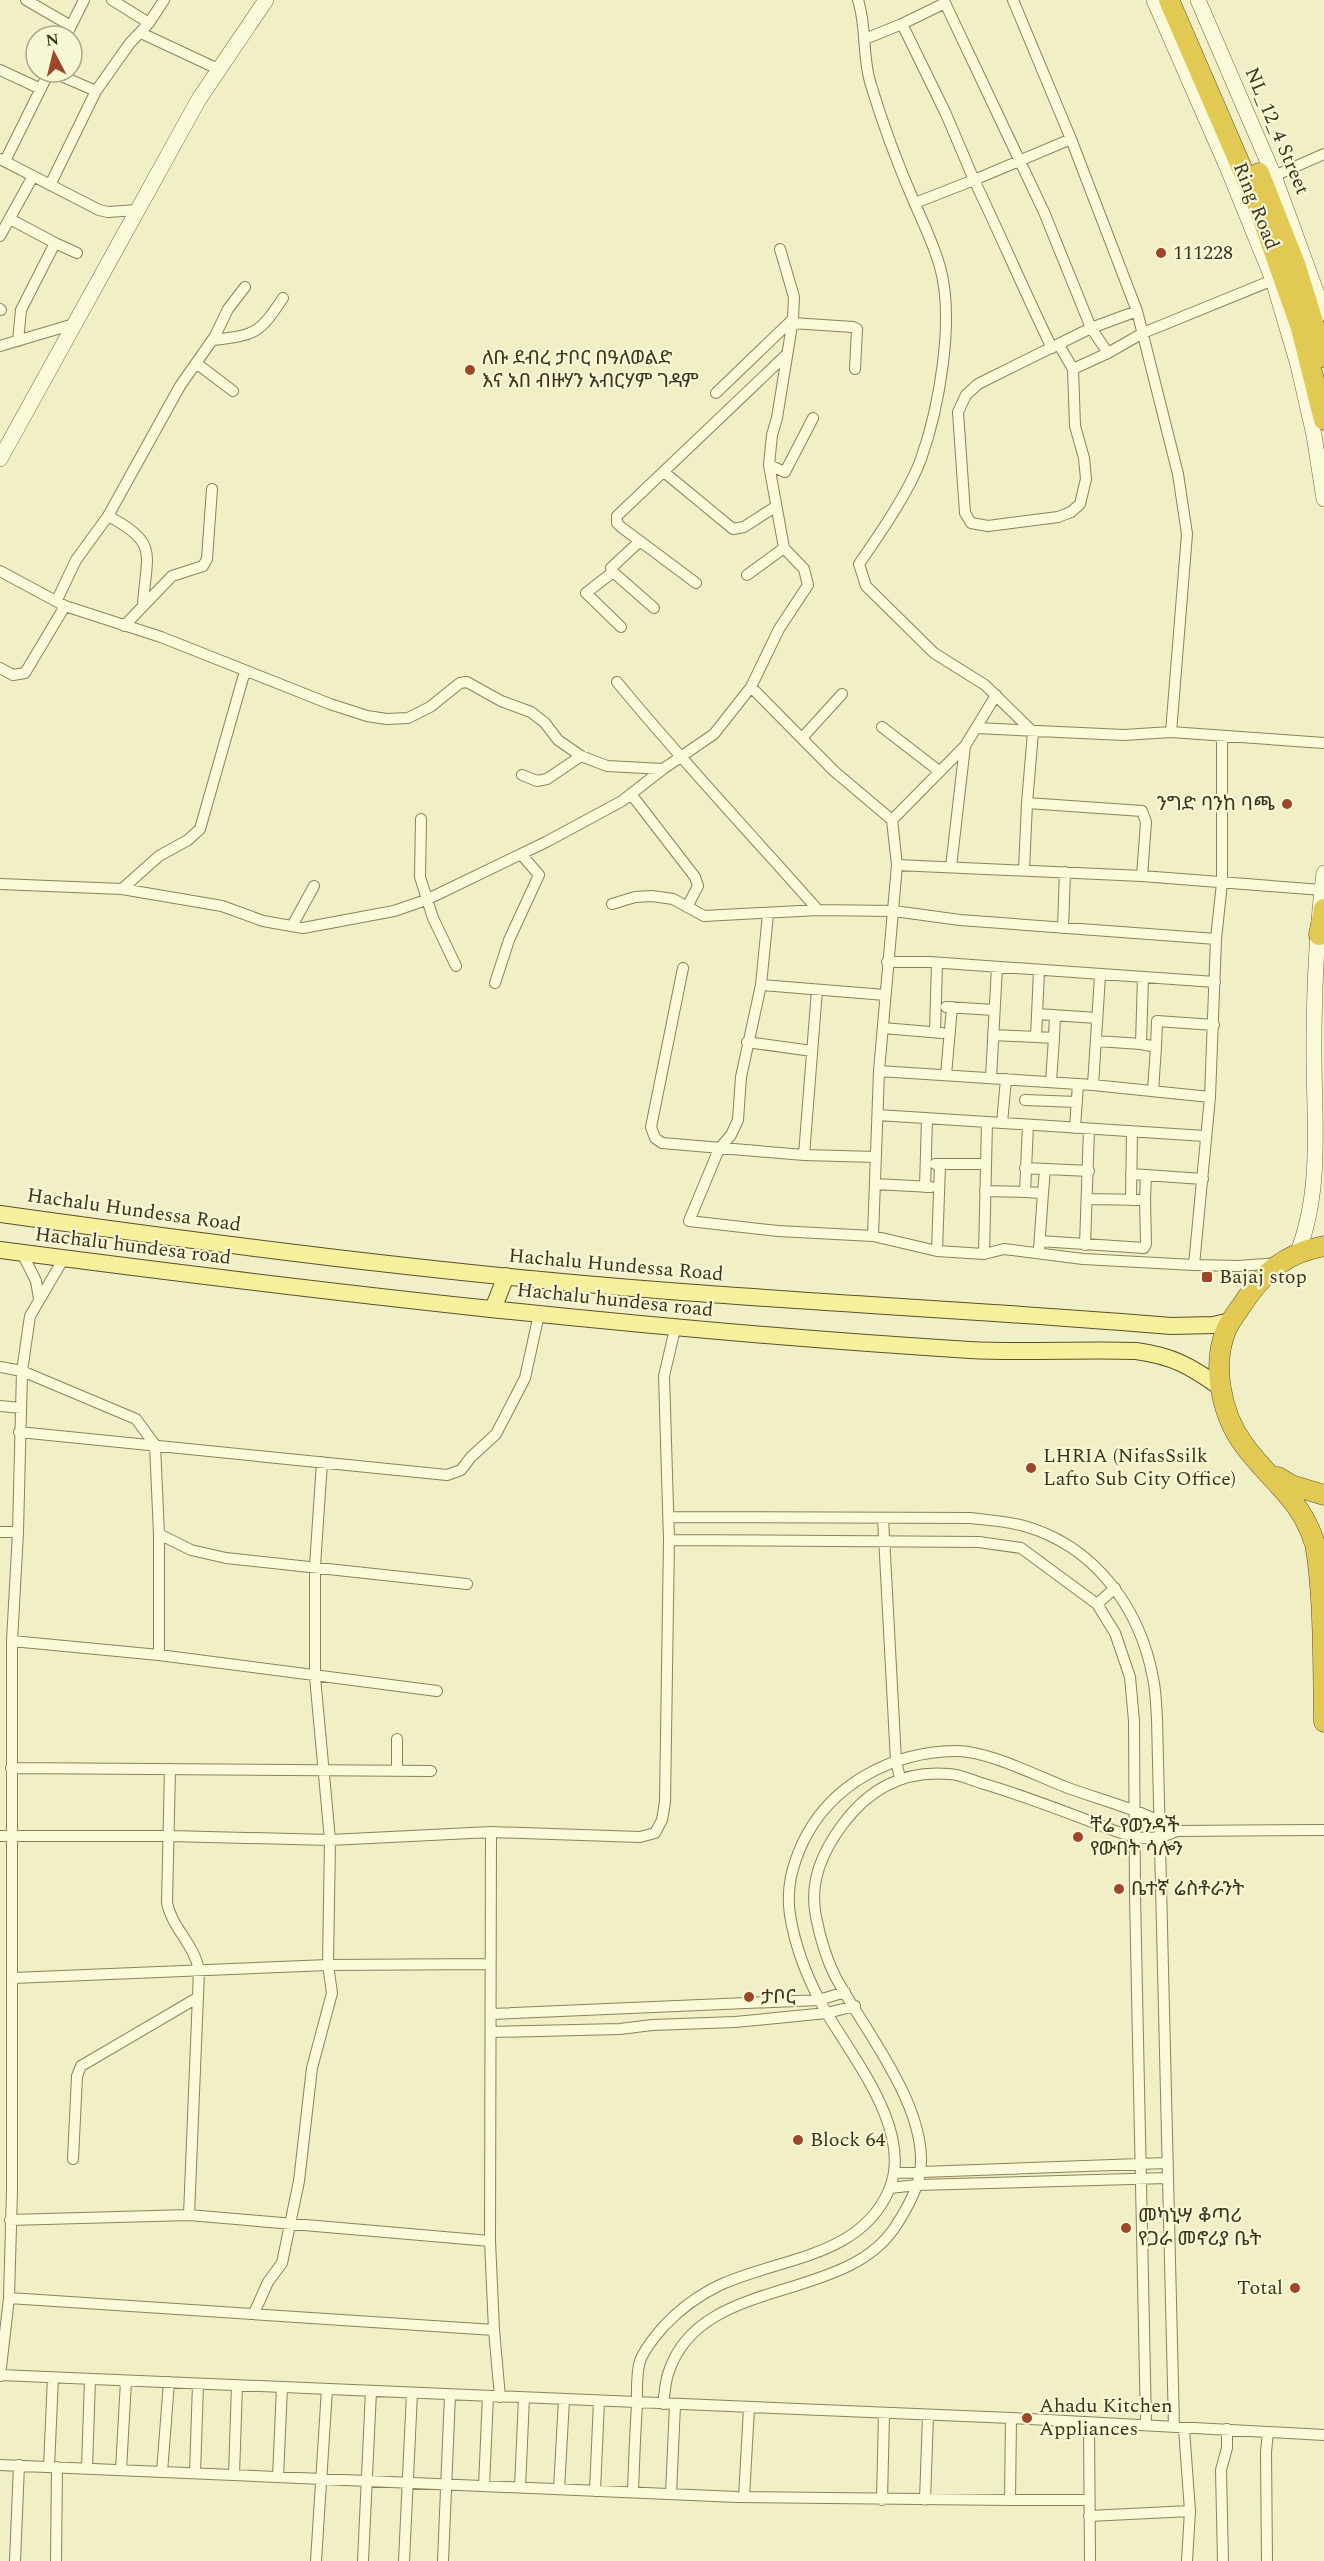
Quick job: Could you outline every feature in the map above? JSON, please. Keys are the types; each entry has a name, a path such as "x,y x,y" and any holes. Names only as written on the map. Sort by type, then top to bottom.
{"highway":[{"name":"Ring Road","path":"1169,0 1257,203 1300,328 1324,420"},
{"name":"Ring Road","path":"1183,0 1271,202 1295,264 1324,357"},
{"path":"1319,935 1323,900"},
{"path":"1324,1246 1289,1258 1258,1280 1226,1329 1220,1358 1220,1387 1227,1415 1234,1430 1243,1444 1299,1509 1315,1546 1322,1606 1324,1722"},
{"path":"1266,1469 1291,1485 1324,1495"}],"main road":[{"name":"Hachalu Hundessa Road","path":"0,1214 176,1238 506,1276 668,1291 1171,1326 1212,1325 1231,1321"},
{"name":"Hachalu hundesa road","path":"0,1250 675,1329 974,1350 1136,1351 1158,1354 1187,1364 1220,1387"},
{"path":"492,1309 506,1276"}],"street":[{"path":"26,0 59,24"},
{"path":"72,24 84,0"},
{"path":"112,0 149,23"},
{"path":"50,185 96,91 164,0"},
{"path":"0,459 199,99 266,0"},
{"path":"858,0 864,20 870,82 889,141 936,251 943,282 946,317 936,401 921,458 910,482 859,564 866,586 934,653 986,686 1033,732 1024,870"},
{"path":"1013,0 1071,139 1137,311 1178,474 1187,534 1171,732"},
{"path":"1154,0 1228,169 1273,280 1309,412 1324,499"},
{"name":"NL_12_4 Street","path":"1198,0 1274,176 1324,313"},
{"path":"865,39 948,2 1020,160 1091,328 1108,353"},
{"path":"902,24 946,114 1020,282 1055,347 1073,369 1075,426 1084,458 1086,478 1080,504 1071,512 1058,517 988,526 971,523 965,513 958,412 966,395 978,384 1055,347 1091,328 1137,311"},
{"path":"141,33 218,69"},
{"path":"0,70 41,89"},
{"path":"44,84 3,160 99,210 108,212 137,210"},
{"path":"79,84 96,91"},
{"path":"915,203 1071,139"},
{"path":"1274,176 1324,154"},
{"path":"0,236 33,176"},
{"path":"10,219 77,253"},
{"path":"18,341 21,310 55,243"},
{"path":"0,884 122,889 222,906 263,921 303,928 394,911 426,900 622,801 714,734 751,687 779,629 808,585 804,569 784,548 769,465 772,435 793,321 794,297 780,249"},
{"path":"1073,369 1143,333 1273,280"},
{"path":"0,668 14,675 21,676 25,673 61,603 76,560 108,516 180,386 213,340 228,309 245,287"},
{"path":"213,340 260,330 283,298"},
{"path":"716,393 793,321 857,329 855,369"},
{"path":"0,346 74,324"},
{"path":"696,583 617,523 617,516 787,354"},
{"path":"196,363 233,390"},
{"path":"769,465 785,472 813,418"},
{"path":"664,472 733,529 744,527 775,507"},
{"path":"124,626 172,576 203,566 207,559 212,489"},
{"path":"108,516 145,542 147,554 143,605"},
{"path":"640,541 611,568 654,608"},
{"path":"747,575 784,548"},
{"path":"0,571 61,603 161,637 366,716 387,719 408,718 430,707 460,682 467,682 501,701 531,712 545,723 558,740 581,756 607,765 663,769"},
{"path":"613,572 586,593 621,627"},
{"path":"122,889 159,856 188,840 200,829 245,671"},
{"path":"617,682 680,759 818,910"},
{"path":"751,687 834,771 892,820 897,865 879,1071 873,1236"},
{"path":"802,738 842,694"},
{"path":"892,820 965,746 996,695"},
{"path":"882,727 939,771"},
{"path":"976,729 1124,735 1171,732 1324,743"},
{"path":"1194,1265 1210,1097 1216,939 1222,883 1222,736"},
{"path":"951,867 965,746"},
{"path":"522,776 537,781 547,779 581,756"},
{"path":"631,794 695,877 698,886 687,907"},
{"path":"1027,802 1142,811 1146,822 1142,876"},
{"path":"421,819 420,877 426,900 456,966"},
{"path":"495,983 509,940 538,875 521,854"},
{"path":"897,865 1142,876 1222,883 1323,900 1324,873"},
{"path":"1063,928 1065,872"},
{"path":"292,926 314,886"},
{"path":"612,904 635,897 652,896 673,898 704,916 818,910 894,911 960,920 1216,939"},
{"path":"768,914 761,985 741,1077 738,1120 731,1135 719,1149 690,1221 778,1231 873,1236 937,1251 984,1254 1004,1249 1083,1259 1194,1265 1238,1266 1289,1258 1306,1233 1313,1200 1315,1172 1314,1041 1319,935"},
{"path":"887,962 938,963 1100,976 1215,982"},
{"path":"935,1032 938,963"},
{"path":"683,968 651,1127 655,1138 662,1143 719,1149 876,1157"},
{"path":"991,1078 996,968"},
{"path":"1036,1037 1039,971"},
{"path":"1093,1085 1100,976"},
{"path":"1141,1044 1143,977"},
{"path":"761,985 885,995"},
{"path":"804,1155 817,990"},
{"path":"936,1006 994,1010"},
{"path":"946,1075 952,1007"},
{"path":"1037,1014 1097,1018"},
{"path":"1051,1082 1055,1015"},
{"path":"1141,1020 1214,1025"},
{"path":"1153,1091 1157,1021"},
{"path":"883,1028 950,1034"},
{"path":"993,1035 1054,1038"},
{"path":"1097,1041 1156,1047"},
{"path":"747,1042 812,1051"},
{"path":"879,1071 1093,1085 1210,1097"},
{"path":"1002,1123 1006,1079"},
{"path":"1075,1128 1078,1084"},
{"path":"1025,1100 1077,1102"},
{"path":"878,1115 1205,1136"},
{"path":"925,1187 927,1118"},
{"path":"984,1254 987,1122"},
{"path":"1024,1192 1028,1125"},
{"path":"1085,1245 1089,1130"},
{"path":"1131,1200 1132,1132"},
{"path":"926,1163 985,1164"},
{"path":"937,1251 940,1165"},
{"path":"1026,1168 1089,1171"},
{"path":"1038,1253 1045,1169"},
{"path":"1131,1174 1203,1179"},
{"path":"1040,1241 1144,1248 1146,1244 1146,1175"},
{"path":"875,1184 938,1188"},
{"path":"985,1191 1043,1193"},
{"path":"1087,1199 1145,1200"},
{"path":"22,1253 36,1281 39,1299"},
{"path":"64,1258 30,1316 22,1371 18,1532 5,1836 13,1978 12,2190 9,2298 0,2376 1011,2418 1324,2435"},
{"path":"19,1432 447,1475 461,1470 471,1457 496,1434 525,1378 539,1314"},
{"path":"5,1836 170,1836 330,1840 491,1832 639,1837 655,1833 662,1820 665,1802 669,1516 664,1376 675,1329"},
{"path":"0,1367 22,1371 136,1419 155,1445 159,1534 159,1655"},
{"path":"0,1406 21,1408"},
{"path":"255,2313 268,2282 282,2263 299,2181 312,2068 332,1993 328,1965 330,1840 315,1677 315,1566 322,1461"},
{"path":"669,1516 970,1518 1005,1521 1047,1535 1085,1556 1115,1588 1139,1632 1153,1678 1157,1719 1167,2178 1179,2428 1190,2511 1187,2561"},
{"path":"883,1518 896,1761 900,1778"},
{"path":"0,1532 18,1532"},
{"path":"159,1534 191,1550 226,1558 467,1584"},
{"path":"669,1540 980,1542 1021,1548 1097,1604 1115,1633 1130,1677 1134,1721 1146,2425"},
{"path":"1097,1604 1115,1588"},
{"path":"12,1641 159,1655 437,1691"},
{"path":"397,1739 397,1771"},
{"path":"633,2492 640,2361 656,2334 683,2308 721,2284 817,2253 846,2239 864,2225 881,2205 890,2188 894,2173 893,2150 886,2116 867,2076 819,2000 800,1960 790,1914 789,1892 792,1867 812,1825 831,1800 872,1770 910,1756 956,1751 974,1753 1160,1820 1178,1831"},
{"path":"7,1772 170,1769 431,1771"},
{"path":"170,1769 167,1902 169,1915 190,1948 198,1971 189,2215"},
{"path":"663,2404 668,2372 678,2351 696,2331 719,2314 838,2271 862,2260 892,2233 917,2185 920,2172 918,2139 909,2104 835,1975 821,1941 814,1906 814,1879 828,1844 853,1811 870,1794 900,1778 950,1773 1013,1793 1135,1838 1160,1839 1178,1831 1324,1830"},
{"path":"491,1832 490,2241 500,2397"},
{"path":"13,1978 328,1965 490,1964"},
{"path":"492,2014 819,2000 845,1992"},
{"path":"72,2159 77,2076 81,2066 197,1998"},
{"path":"492,2032 620,2029 827,2013 855,2007"},
{"path":"894,2173 1167,2163"},
{"path":"890,2188 917,2185 1167,2178"},
{"path":"0,2189 12,2190"},
{"path":"10,2220 189,2215 490,2241"},
{"path":"9,2298 494,2330"},
{"path":"53,2377 56,2561"},
{"path":"87,2468 90,2379"},
{"path":"120,2470 126,2380"},
{"path":"162,2472 169,2382"},
{"path":"195,2473 198,2384"},
{"path":"234,2475 237,2385"},
{"path":"278,2477 282,2387"},
{"path":"316,2561 327,2389"},
{"path":"363,2561 370,2391"},
{"path":"404,2561 412,2393"},
{"path":"442,2561 450,2395"},
{"path":"484,2486 488,2396"},
{"path":"520,2487 524,2398"},
{"path":"559,2489 564,2400"},
{"path":"595,2491 599,2401"},
{"path":"671,2494 675,2405"},
{"path":"744,2497 749,2408"},
{"path":"882,2500 884,2414"},
{"path":"925,2500 928,2416"},
{"path":"1010,2500 1011,2418"},
{"path":"1089,2423 1090,2561"},
{"path":"1223,2561 1221,2470 1227,2448 1227,2429"},
{"path":"1267,2561 1266,2452 1268,2432"},
{"path":"0,2465 744,2497 1089,2500"},
{"path":"15,2561 19,2465"},
{"path":"1089,2516 1190,2511"}],"place":[{"name":"111228","path":"1161,253"},
{"name":"ለቡ ደብረ ታቦር በዓለወልድ እና አበ ብዙሃን አብርሃም ገዳም","path":"470,370"},
{"name":"ንግድ ባንከ ባጫ","path":"1287,804"},
{"name":"Bajaj stop","path":"1207,1277"},
{"name":"LHRIA (NifasSsilk Lafto Sub City Office)","path":"1031,1468"},
{"name":"ቸሬ የወንዳች የውበት ሳሎን","path":"1078,1837"},
{"name":"ቤተኛ ሬስቶራንት","path":"1119,1889"},
{"name":"ታቦር","path":"749,1997"},
{"name":"Block 64","path":"798,2140"},
{"name":"መካኒሣ ቆጣሪ የጋራ መኖሪያ ቤት","path":"1126,2228"},
{"name":"Total","path":"1295,2288"},
{"name":"Ahadu Kitchen Appliances","path":"1027,2418"}]}
